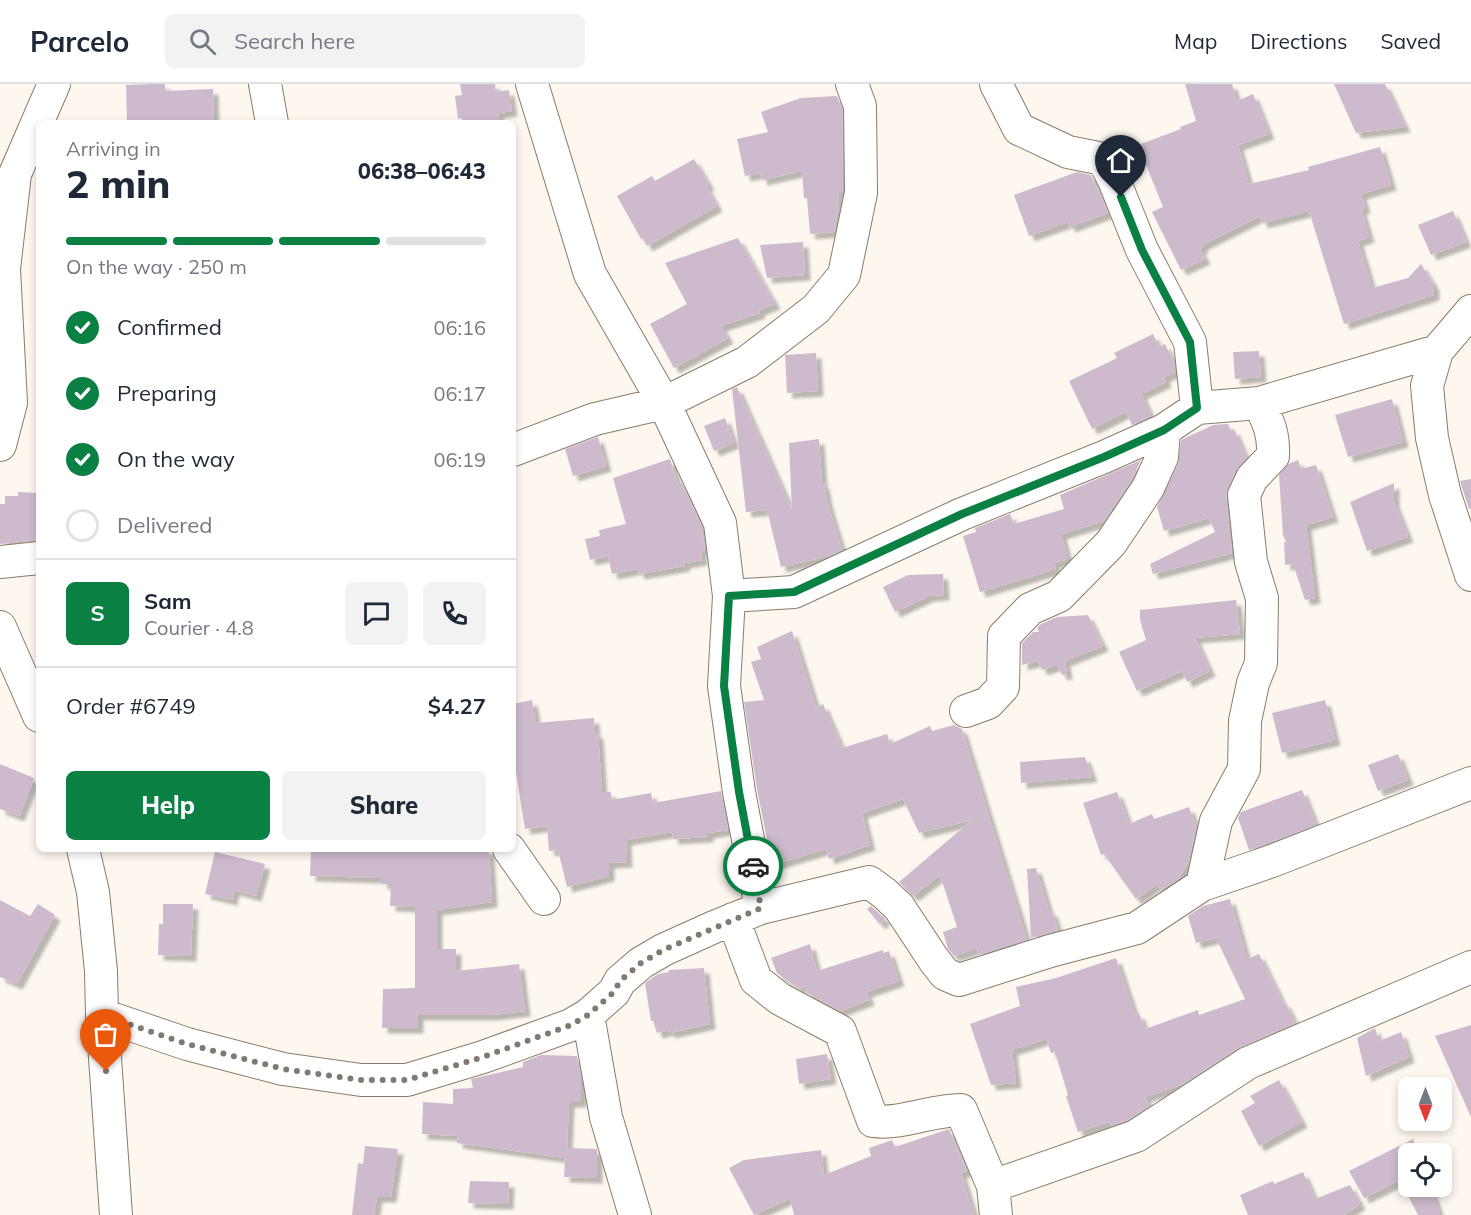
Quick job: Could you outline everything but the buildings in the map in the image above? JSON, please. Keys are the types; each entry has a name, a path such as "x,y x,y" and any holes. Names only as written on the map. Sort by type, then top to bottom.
{"street":[{"path":"0,445 11,403 2,269 8,172 54,84"},
{"path":"265,84 271,120"},
{"path":"531,84 590,274 664,403 720,523 729,596 724,686 739,792 747,914 756,980 780,999 840,1031 873,1121 883,1122 943,1110 961,1110 994,1201 1136,1136 1248,1063 1471,967"},
{"path":"516,449 595,419 664,403 747,362 816,309 844,275 861,193 860,106 852,84"},
{"path":"996,84 1019,129 1068,152 1103,159 1114,180 1142,250 1190,342 1197,408"},
{"path":"1471,311 1437,351 1427,386 1432,438 1445,495 1471,575"},
{"path":"729,596 794,592 962,514 1104,457 1164,430 1197,408 1259,404 1437,351"},
{"path":"1202,885 1216,821 1244,769 1245,721 1253,682 1261,663 1262,598 1251,562 1244,495 1252,478 1273,456 1274,438 1269,422 1259,404"},
{"path":"966,711 988,703 1003,687 1004,636 1030,609 1059,596 1110,543 1148,488 1162,457 1164,430"},
{"path":"0,562 36,558"},
{"path":"0,627 36,709"},
{"path":"102,1015 187,1044 283,1069 361,1080 407,1080 483,1057 571,1025 588,1015 614,992 620,981 641,963 663,950 747,914 868,882 884,892 899,907 945,974 959,980 1050,951 1137,928 1202,885 1272,861 1471,783"},
{"path":"84,852 93,892 101,971 116,1215"},
{"path":"511,852 544,899"},
{"path":"588,1015 606,1117 635,1215"}],"way so far":[{"path":"106,1071 102,1015 187,1044 283,1069 361,1080 407,1080 483,1057 571,1025 588,1015 614,992 620,981 641,963 663,950 761,908 753,866"}],"route":[{"path":"753,866 739,792 724,686 729,596 794,592 962,514 1104,457 1164,430 1197,408 1190,342 1142,250 1121,197"}]}
